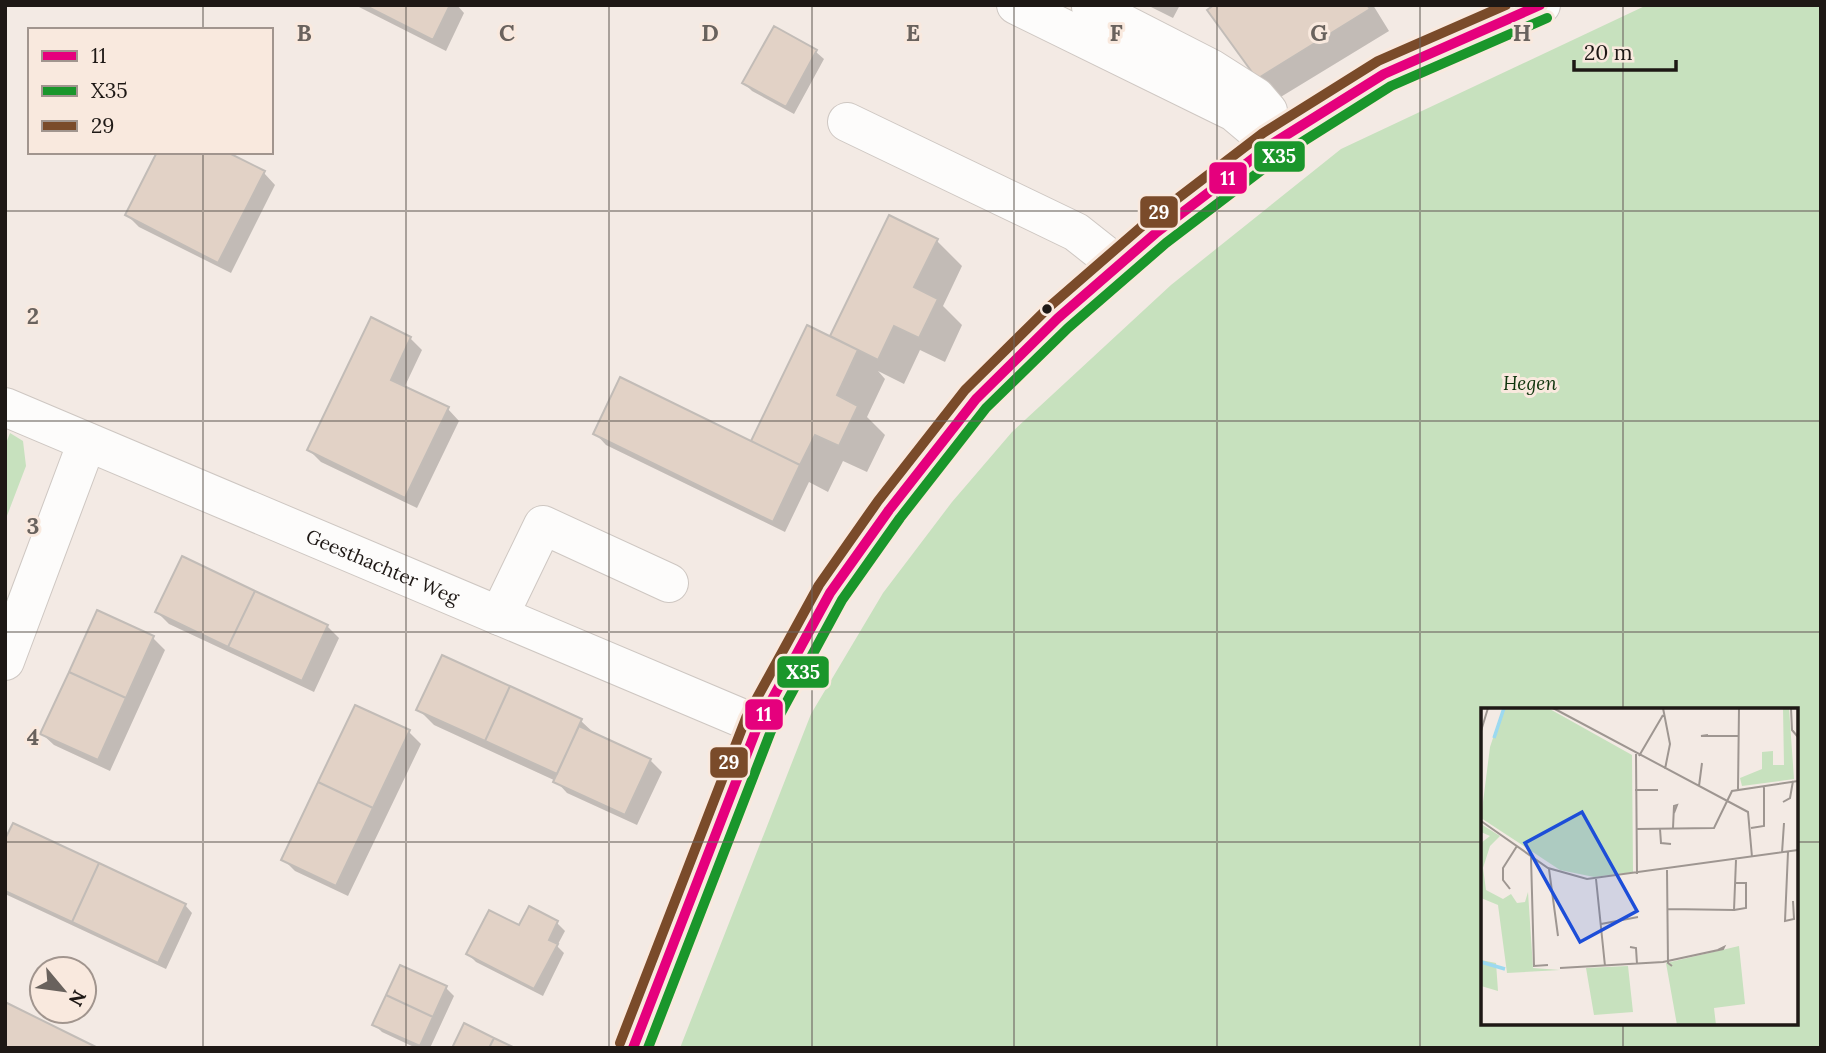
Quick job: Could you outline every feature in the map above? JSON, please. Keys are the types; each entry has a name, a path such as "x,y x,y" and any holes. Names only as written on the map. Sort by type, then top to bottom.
{"street":[{"path":"1016,5 1234,112 1279,140"},
{"path":"633,1048 758,725 830,593 889,510 976,399 1058,318 1157,232 1279,140 1384,74 1541,5"},
{"path":"1091,7 1212,69 1256,97 1279,140"},
{"path":"847,122 1076,232 1118,266"},
{"name":"Geesthachter Weg","path":"5,407 758,725"},
{"path":"5,661 87,442"},
{"path":"499,616 543,525 669,583"}],"green space":[{"name":"Hegen","path":"1647,5 1821,5 1821,1048 680,1048 811,714 883,593 952,502 1012,432 1171,285 1341,149"},
{"path":"10,433 23,441 26,466 5,521 5,446"}],"building":[{"path":"364,5 450,5 433,40"},
{"path":"1214,5 1367,5 1370,9 1257,79 1207,10"},
{"path":"774,26 817,50 786,107 742,83"},
{"path":"156,154 231,154 265,171 218,263 125,215"},
{"path":"889,215 938,239 914,287 938,299 919,338 894,326 878,360 830,336"},
{"path":"371,317 411,337 391,380 449,407 405,498 307,450"},
{"path":"807,325 858,350 837,395 858,406 839,446 815,435 800,465 751,441"},
{"path":"620,377 800,465 773,522 593,434"},
{"path":"182,556 255,591 228,647 155,612"},
{"path":"255,591 328,625 302,681 228,647"},
{"path":"97,610 154,636 126,698 69,672"},
{"path":"442,655 510,686 485,741 416,710"},
{"path":"69,672 126,698 98,760 40,734"},
{"path":"510,686 582,719 557,774 485,741"},
{"path":"355,705 410,730 373,808 318,782"},
{"path":"579,726 651,759 625,815 553,782"},
{"path":"318,782 373,808 336,886 281,860"},
{"path":"13,823 99,863 72,922 5,891 5,839"},
{"path":"99,863 186,904 158,963 72,922"},
{"path":"529,906 558,921 549,940 558,944 534,989 466,954 489,910 519,925"},
{"path":"400,965 447,986 433,1017 386,995"},
{"path":"386,995 433,1017 420,1046 372,1025"},
{"path":"5,1002 28,1013 28,1025 52,1025 98,1048 5,1048"},
{"path":"464,1023 494,1038 489,1048 452,1048"},
{"path":"494,1038 515,1048 489,1048"}],"transit line":[{"name":"29","path":"620,1043 746,718 819,585 878,501 965,390 1049,307 1148,221 1263,133 1378,61 1506,5"},
{"name":"11","path":"633,1048 758,725 830,593 889,510 976,399 1058,318 1157,232 1272,144 1384,74 1540,5"},
{"name":"X35","path":"648,1048 771,731 842,600 900,518 986,408 1068,328 1166,243 1280,156 1391,86 1547,18"}]}
